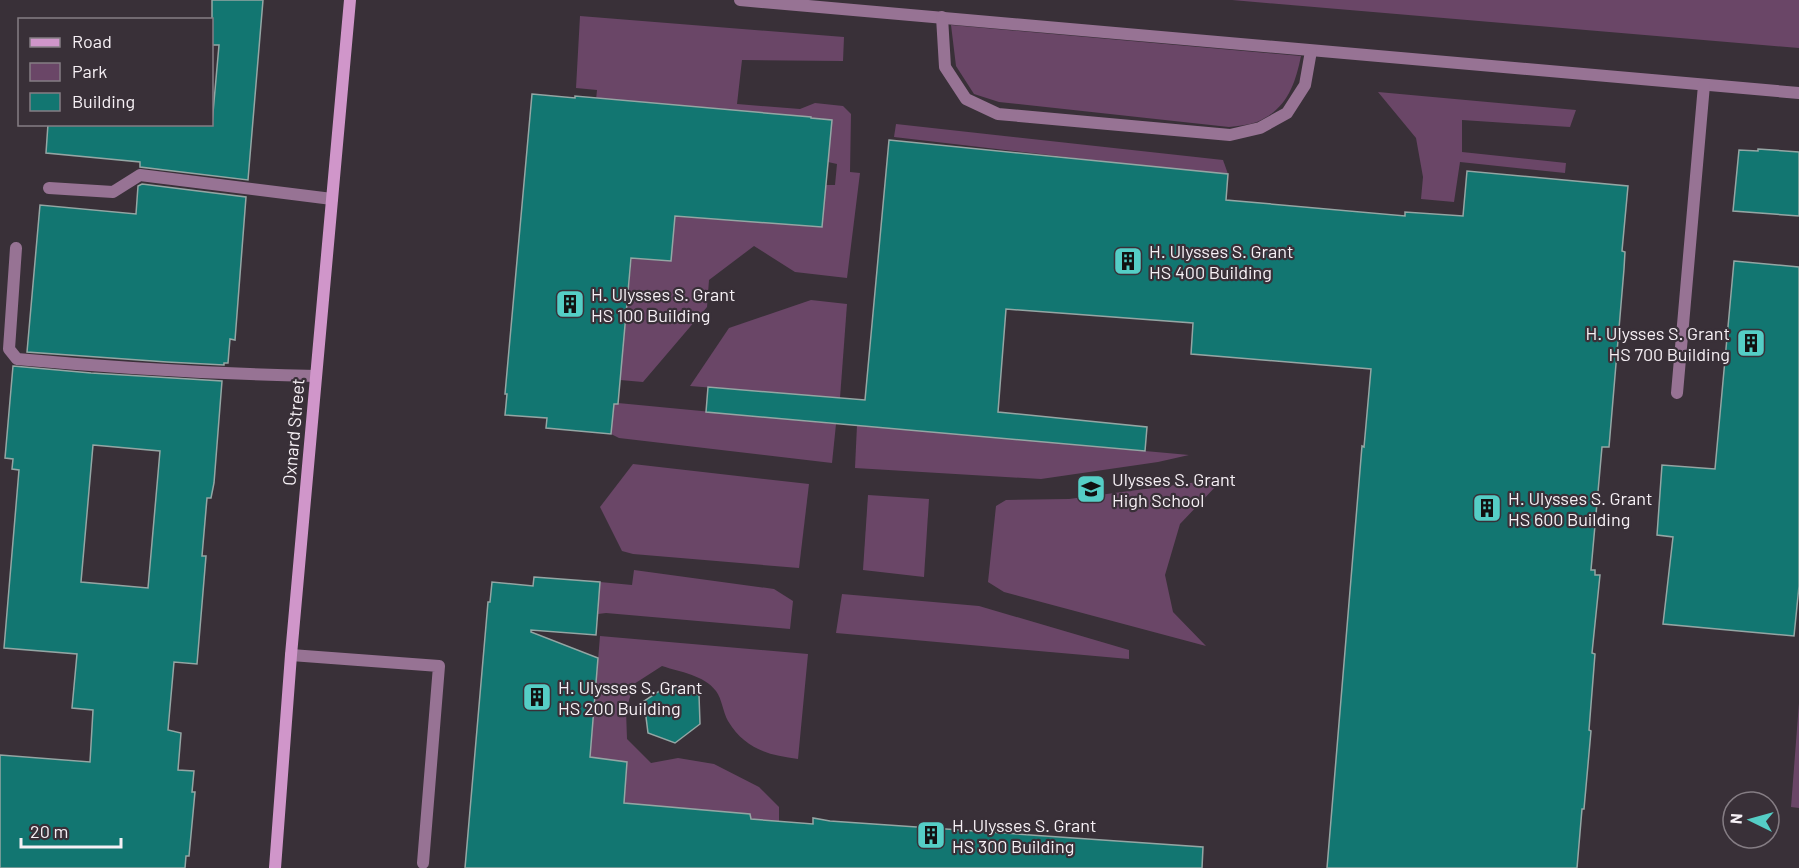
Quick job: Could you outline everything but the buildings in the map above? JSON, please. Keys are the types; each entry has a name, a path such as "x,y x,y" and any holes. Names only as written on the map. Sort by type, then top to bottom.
{"main road":[{"name":"Oxnard Street","path":"275,868 291,655 350,0"}],"lane":[{"path":"740,0 1799,93"},
{"path":"942,17 945,67 966,99 998,114 1230,135 1260,129 1287,113 1305,85 1311,51"},
{"path":"1677,393 1704,85"},
{"path":"49,188 113,192 140,175 332,199"},
{"path":"16,248 9,349 17,359 90,366 316,376"},
{"path":"291,655 439,666 423,863"}],"green space":[{"path":"1232,0 1799,0 1799,48"},
{"path":"580,16 844,37 843,61 742,60 737,104 800,109 815,103 843,106 851,114 850,172 860,173 847,278 795,272 754,246 709,280 707,307 643,382 620,380 636,213 822,227 826,185 835,185 837,164 596,100 597,90 576,88"},
{"path":"951,25 1301,56 1296,77 1288,95 1276,110 1257,122 1229,127 999,102 974,94 956,66"},
{"path":"1378,92 1576,110 1570,127 1462,120 1462,152 1566,163 1565,173 1460,162 1454,202 1421,199 1423,177 1416,138"},
{"path":"896,124 1223,160 1228,174 894,137"},
{"path":"811,300 847,304 840,398 690,386 729,328"},
{"path":"614,404 836,424 832,463 619,438 611,434"},
{"path":"857,425 1189,455 1158,462 1041,479 855,468"},
{"path":"633,464 809,484 799,568 633,554 622,551 600,507"},
{"path":"1213,480 1218,484 1180,524 1165,575 1173,612 1206,646 1004,592 988,582 996,506 1006,500 1069,499"},
{"path":"868,495 929,499 924,577 863,570"},
{"path":"634,570 774,589 793,601 790,629 598,614 600,582 632,585"},
{"path":"842,594 979,606 1129,650 1129,659 836,633"},
{"path":"600,636 808,654 798,759 767,753 750,744 735,731 728,721 718,694 711,686 691,675 662,666 634,684 626,710 627,739 651,763 678,758 714,764 759,787 779,807 779,822 751,819 750,814 624,803 627,762 590,758"},
{"path":"1799,703 1799,808 1791,807"}],"place":[{"name":"H. Ulysses S. Grant HS 400 Building","path":"1128,261"},
{"name":"H. Ulysses S. Grant HS 100 Building","path":"570,304"},
{"name":"H. Ulysses S. Grant HS 700 Building","path":"1751,343"},
{"name":"Ulysses S. Grant High School","path":"1091,489"},
{"name":"H. Ulysses S. Grant HS 600 Building","path":"1487,508"},
{"name":"H. Ulysses S. Grant HS 200 Building","path":"537,697"},
{"name":"H. Ulysses S. Grant HS 300 Building","path":"931,835"}]}
